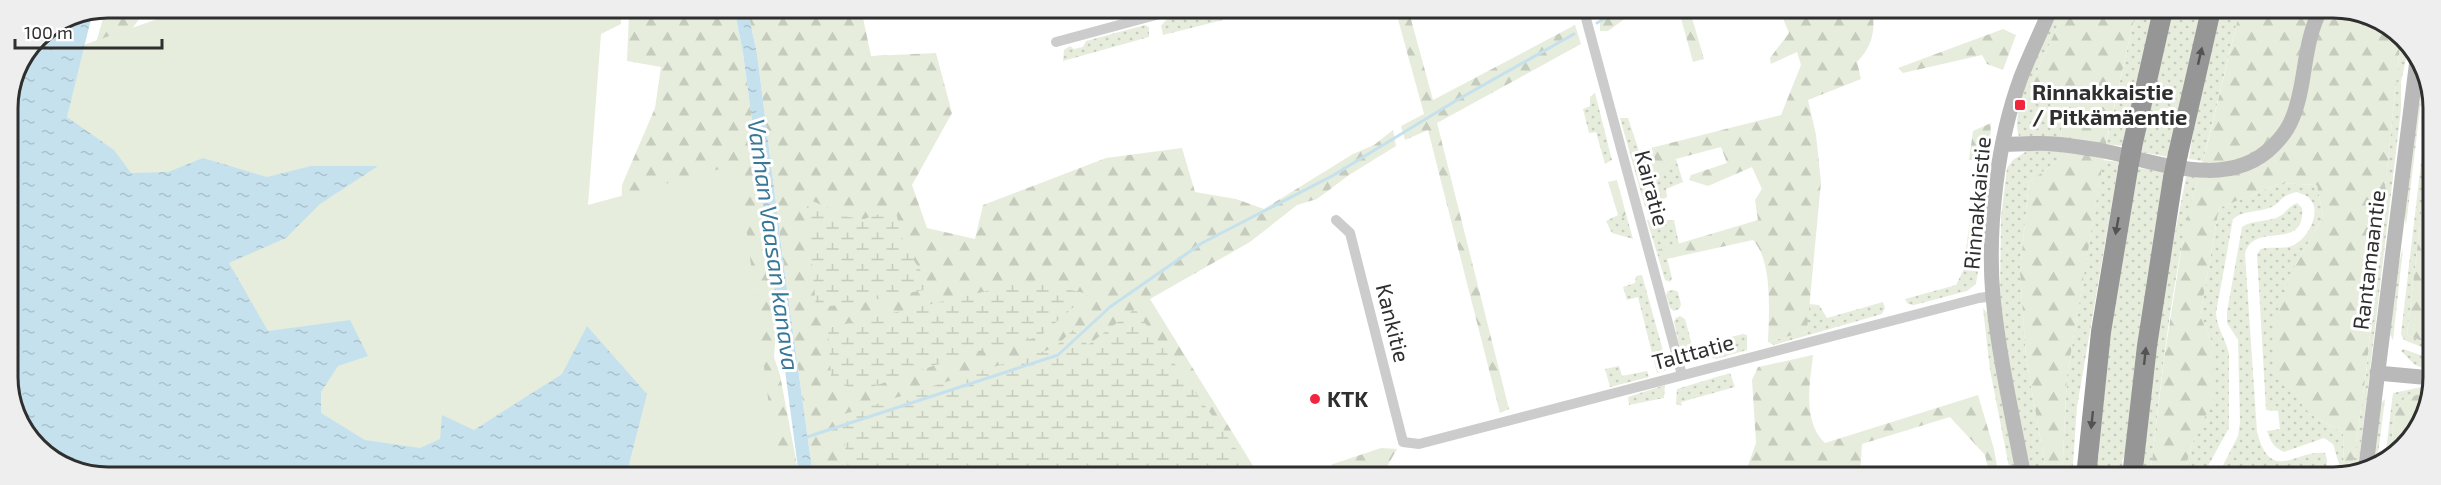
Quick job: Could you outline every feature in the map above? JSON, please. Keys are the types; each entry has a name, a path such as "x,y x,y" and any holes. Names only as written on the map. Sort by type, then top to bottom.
{"highway":[{"path":"2087,467 2101,332 2132,147 2161,18"},
{"path":"2133,467 2146,346 2173,178 2209,18"}],"street":[{"path":"1056,42 1145,18"},
{"name":"Kairatie","path":"1586,18 1682,375"},
{"name":"Rinnakkaistie","path":"2022,467 2001,356 1993,296 1994,216 2004,144 2021,77 2047,18"},
{"path":"2004,144 2054,144 2100,150 2193,170 2220,170 2250,163 2268,151 2283,136 2292,120 2302,87 2306,55 2316,18"},
{"name":"Rantamaantie","path":"2367,460 2415,70"},
{"name":"Kankitie","path":"1336,220 1350,232 1403,442"},
{"name":"Talttatie","path":"1403,442 1419,444 1993,296"},
{"path":"2377,373 2423,377"}],"green space":[{"path":"140,18 106,65 92,57 103,19"},
{"path":"160,18 621,18 621,24 601,34 588,205 738,164 777,467 309,467 24,76 33,58 48,41 72,49"},
{"path":"629,18 736,18 743,53 772,269 777,319 774,357 780,375 797,467 752,467 621,220 622,185 655,108 661,67 627,61"},
{"path":"749,18 863,18 871,56 936,53 952,113 912,185 927,228 975,239 983,205 1106,158 1182,148 1195,192 1236,199 1264,209 1353,154 1374,145 1393,130 1396,146 1349,175 1317,199 1297,205 1250,242 1150,299 1254,467 812,467 757,53"},
{"path":"1222,18 1223,20 1163,35 1161,26 1166,20"},
{"path":"1398,18 1411,18 1433,100 1575,25 1581,44 1437,123 1509,409 1500,413 1428,130 1405,140 1401,126 1424,114"},
{"path":"1600,18 1626,18 1608,31 1600,31"},
{"path":"1681,18 1692,18 1704,59 1693,62"},
{"path":"1783,18 1872,18 1872,38 1857,62 1861,79 1808,100 1816,135 1821,182 1807,331 1768,342 1767,274 1764,261 1753,240 1662,260 1657,250 1758,220 1755,200 1762,189 1752,167 1708,186 1689,180 1691,175 1727,163 1721,147 1676,159 1644,186 1631,153 1781,115 1801,65 1797,52 1771,64 1770,58 1789,33"},
{"path":"2053,18 2061,18 2033,80 2062,118 2061,138 2019,136 2017,125 2023,92"},
{"path":"2061,18 2134,18 2107,138 2067,376 2062,467 2045,467 2026,357 2020,272 2029,182 2060,159 2062,118 2033,80"},
{"path":"2134,18 2153,18 2122,146 2106,144"},
{"path":"2171,18 2203,18 2168,157 2141,152"},
{"path":"2220,18 2238,18 2203,161 2189,159 2197,105"},
{"path":"2238,18 2345,19 2373,27 2400,47 2366,373 2353,465 2344,466 2343,433 2310,414 2274,372 2274,321 2294,268 2323,217 2317,185 2281,183 2219,208 2200,316 2214,346 2214,399 2194,439 2185,467 2151,467 2164,359 2185,226"},
{"path":"1145,25 1149,27 1149,37 1063,61 1064,50 1070,46 1074,49 1083,47 1086,41"},
{"path":"2003,29 2016,35 2003,70 1987,64 1982,55 1903,73 1898,68"},
{"path":"2400,47 2407,57 2401,81 2401,110 2359,463 2353,465 2366,373"},
{"path":"2418,81 2422,95 2406,226 2404,207"},
{"path":"1595,93 1612,160 1605,164 1596,132 1589,133 1583,109 1590,106 1590,97"},
{"path":"1620,118 1628,118 1639,151 1631,153 1644,186 1676,159 1683,182 1666,189 1667,197 1652,206 1645,207"},
{"path":"1991,123 1989,160 1969,160 1973,131"},
{"path":"2423,146 2423,199 2407,335 2423,341 2423,347 2404,340 2401,334"},
{"path":"2030,149 2061,150 2060,159 2029,182 2020,272 2026,357 2045,467 2028,467 2007,361 2000,299 2001,217 2007,168 2013,160"},
{"path":"1989,160 1983,239 1976,284 1967,291 1914,305 1908,304 1905,299 1956,285 1963,271 1978,162"},
{"path":"2103,160 2119,162 2077,407 2073,467 2062,467 2067,376"},
{"path":"2137,168 2166,171 2123,467 2095,467 2099,456 2099,449 2096,445 2112,316"},
{"path":"2199,175 2174,287 2151,467 2143,467 2154,356 2186,177"},
{"path":"1617,180 1626,214 1623,217 1618,215 1608,182"},
{"path":"2281,183 2317,185 2323,217 2294,268 2310,414 2343,433 2344,466 2339,467 2333,444 2324,438 2284,452 2273,444 2267,431 2280,429 2278,411 2266,410 2257,254 2261,249 2294,245 2308,231 2315,211 2310,199 2297,192 2287,195 2269,208 2246,213 2233,219 2216,313 2229,354 2229,428 2208,467 2185,467 2194,439 2214,346 2200,316 2219,208"},
{"path":"806,198 848,217 864,219 895,209 904,245 926,279 929,289 853,304 816,307"},
{"path":"2423,199 2423,341 2407,335"},
{"path":"2297,203 2302,208 2301,222 2296,229 2288,233 2258,239 2250,244 2245,254 2257,432 2269,457 2277,461 2285,461 2314,453 2325,453 2326,467 2222,467 2238,436 2240,422 2238,340 2227,323 2227,312 2242,227 2250,223 2276,218"},
{"path":"1626,214 1633,239 1612,233 1606,221 1618,215 1623,217"},
{"path":"1647,220 1674,220 1679,244 1657,251 1662,259 1667,258 1672,278 1670,282 1665,280"},
{"path":"2403,248 2393,340 2390,334 2396,273"},
{"path":"1642,275 1667,365 1665,371 1657,373 1638,297 1627,300 1623,287 1635,283 1636,276"},
{"path":"1030,281 1089,294 1039,337 974,352 857,392 831,377 828,328"},
{"path":"1668,291 1678,292 1681,305 1674,311 1670,308 1666,295"},
{"path":"1883,302 1885,308 1882,314 1774,345 1768,342 1807,331 1809,304 1819,305 1827,318"},
{"path":"1983,308 1989,315 2016,467 2009,467 1990,370"},
{"path":"1135,309 1249,467 848,467 841,415 1054,348 1073,330 1088,345"},
{"path":"1680,316 1685,319 1693,349 1703,361 1689,361 1681,352 1674,322"},
{"path":"1747,335 1747,350 1716,359 1712,357 1707,343"},
{"path":"2403,349 2423,356 2423,368 2415,365 2401,351"},
{"path":"1813,355 1809,389 1810,413 1818,434 1825,443 1978,395 1997,467 1988,467 1985,455 1950,417 1862,444 1861,467 1748,467 1756,443 1752,380 1758,367"},
{"path":"1619,366 1622,376 1647,371 1649,377 1610,387 1605,369"},
{"path":"1730,373 1735,387 1681,402 1682,406 1676,404 1677,389"},
{"path":"1665,385 1664,398 1629,405 1628,397"},
{"path":"2422,387 2421,394 2404,399 2395,413 2391,446 2386,450 2393,393"},
{"path":"2421,394 2414,417 2391,446 2395,413 2404,399"},
{"path":"2385,399 2378,455 2372,458 2381,403"},
{"path":"1381,448 1397,449 1387,467 1329,467"}],"water":[{"name":"Vanhan Vaasan kanava","path":"736,18 749,18 757,53 812,467 798,467 743,53"},
{"path":"91,20 67,117 114,150 131,173 168,172 203,158 267,177 311,166 378,166 320,204 286,238 229,263 268,331 350,320 368,356 338,366 321,392 321,413 365,440 420,448 440,439 442,415 474,430 562,374 587,326 647,394 628,467 108,467 85,464 68,458 44,441 37,432 25,412 20,395 18,377 18,108 25,73 44,44 73,25"}],"waterway":[{"path":"1597,23 1606,18"},
{"path":"807,437 1058,355 1110,307 1202,243 1332,176 1457,100 1574,34"}],"place":[{"name":"Rinnakkaistie / Pitkämäentie","path":"2020,105"},
{"name":"KTK","path":"1315,399"}]}
